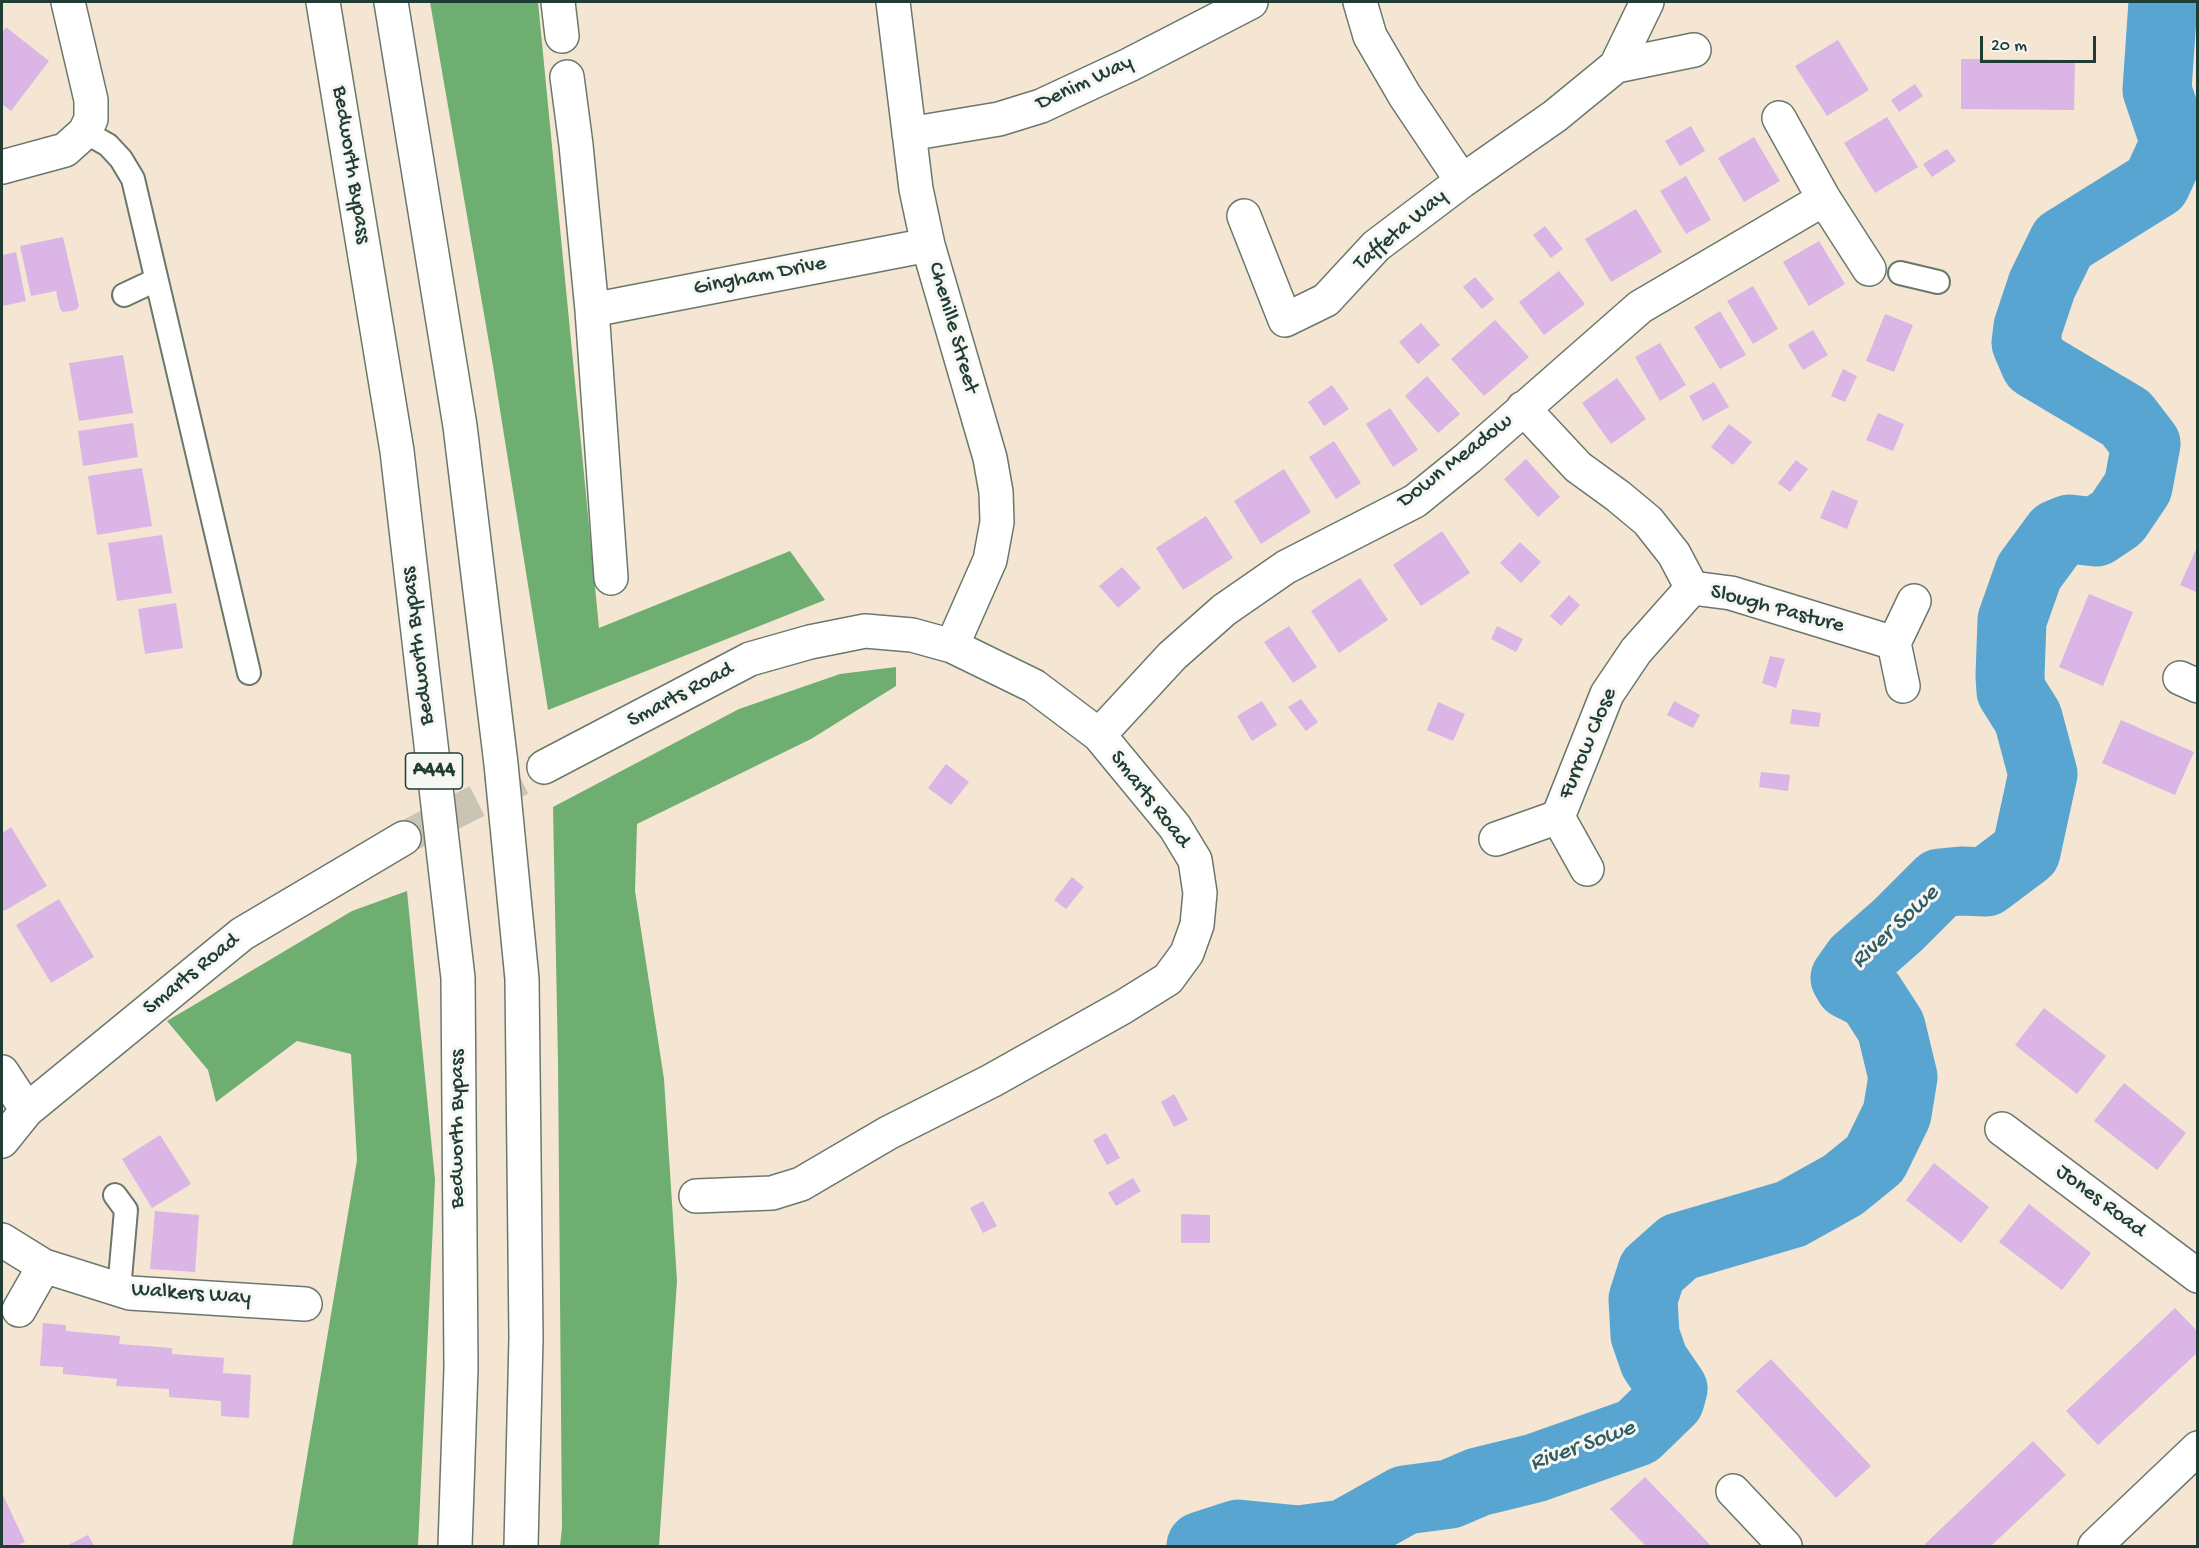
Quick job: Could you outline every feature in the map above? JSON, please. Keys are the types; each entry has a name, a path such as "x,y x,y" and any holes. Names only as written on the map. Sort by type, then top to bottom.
{"main road":[{"path":"2,167 65,150 85,132 91,119 91,100 68,2"},
{"name":"Bedworth Bypass","path":"323,2 397,451 458,978 461,1368 455,1546"},
{"path":"391,2 460,426 501,765 522,979 526,1338 520,1546"},
{"path":"558,2 562,36"},
{"name":"Chenille Street","path":"893,2 916,189 928,244 990,458 996,492 997,522 990,560 952,646"},
{"name":"Denim Way","path":"909,134 999,119 1041,106 1129,65 1251,2"},
{"name":"Taffeta Way","path":"1360,2 1370,36 1405,96 1462,181"},
{"name":"Taffeta Way","path":"1244,216 1285,320 1326,300 1376,246 1462,181 1555,116 1616,66 1647,2"},
{"name":"Taffeta Way","path":"1616,66 1694,50"},
{"path":"567,77 592,310 611,578"},
{"path":"1779,118 1824,199 1869,269"},
{"name":"Down Meadow","path":"1099,735 1172,656 1224,610 1286,567 1415,501 1468,458 1640,307 1824,199"},
{"name":"Gingham Drive","path":"592,310 928,244"},
{"name":"Slough Pasture","path":"1523,408 1578,467 1648,520 1674,554 1692,588 1731,593 1894,643"},
{"name":"Furrow Close","path":"1497,839 1558,817 1607,694 1636,651 1692,588"},
{"path":"1903,686 1894,643 1914,601"},
{"name":"Smarts Road","path":"544,767 750,659 810,642 865,631 912,635 952,646 1034,686 1099,735 1175,827 1195,860 1200,893 1197,925 1187,953 1168,979 1113,1013 990,1082 888,1133 801,1184 772,1193 696,1196"},
{"name":"Furrow Close","path":"1558,817 1587,870"},
{"name":"Smarts Road","path":"2,1141 27,1110 242,934 404,838"},
{"path":"2,1072 27,1110"},
{"name":"Jones Road","path":"2002,1129 2198,1276"},
{"name":"Walkers Way","path":"2,1240 44,1266 130,1293 305,1304"},
{"path":"19,1310 44,1266"},
{"path":"2095,1546 2198,1448"},
{"path":"1733,1491 1785,1546"}],"lane":[{"path":"85,132 108,145 121,159 133,179 249,673"},
{"path":"1900,273 1938,282"},
{"path":"124,295 156,280"},
{"path":"115,1195 126,1209 118,1290"}],"green space":[{"path":"430,2 538,2 599,628 790,551 825,600 548,710 493,366"},
{"path":"896,667 896,686 811,739 637,824 635,891 664,1079 677,1281 659,1546 560,1546 562,1528 558,1062 553,807 739,709 840,674"},
{"path":"407,891 435,1180 418,1546 292,1546 357,1160 351,1054 297,1041 216,1102 208,1070 167,1021 352,911"}],"building":[{"path":"6,27 49,61 11,111 2,104 2,33"},
{"path":"1838,40 1869,90 1827,116 1795,66"},
{"path":"1961,59 2075,60 2074,110 1961,109"},
{"path":"1915,84 1923,96 1899,112 1891,100"},
{"path":"1887,117 1918,167 1875,193 1844,143"},
{"path":"1691,126 1705,151 1680,166 1665,141"},
{"path":"1754,137 1780,181 1744,202 1718,158"},
{"path":"1947,149 1956,161 1932,177 1923,164"},
{"path":"1686,176 1711,220 1686,234 1660,191"},
{"path":"1636,209 1662,252 1611,282 1585,239"},
{"path":"1545,226 1563,249 1551,258 1533,235"},
{"path":"63,237 79,306 76,310 63,312 60,309 56,291 31,296 20,246"},
{"path":"1819,241 1845,284 1809,306 1783,262"},
{"path":"16,252 26,301 2,306 2,255"},
{"path":"1559,271 1585,304 1544,335 1519,302"},
{"path":"1475,277 1494,299 1482,309 1463,287"},
{"path":"1753,286 1778,329 1753,344 1727,301"},
{"path":"1720,311 1746,355 1720,369 1694,327"},
{"path":"1885,314 1913,325 1894,372 1866,361"},
{"path":"1495,320 1529,357 1484,396 1451,359"},
{"path":"1421,323 1440,345 1418,364 1399,342"},
{"path":"1813,330 1828,355 1803,370 1788,345"},
{"path":"1660,343 1686,385 1660,401 1635,357"},
{"path":"123,355 133,413 79,421 69,363"},
{"path":"1843,369 1857,376 1845,402 1831,396"},
{"path":"1427,376 1460,414 1438,433 1405,396"},
{"path":"1617,378 1646,419 1611,444 1582,403"},
{"path":"1714,382 1729,407 1703,421 1689,396"},
{"path":"1332,385 1349,409 1324,426 1308,402"},
{"path":"1390,408 1418,450 1393,467 1366,424"},
{"path":"1878,413 1904,424 1893,451 1866,440"},
{"path":"133,423 138,457 83,466 78,431"},
{"path":"1729,424 1752,442 1733,465 1711,447"},
{"path":"1334,441 1361,483 1336,499 1309,457"},
{"path":"1526,459 1560,497 1538,517 1504,479"},
{"path":"1796,460 1808,469 1790,492 1778,483"},
{"path":"142,468 152,526 97,535 88,476"},
{"path":"1284,469 1311,512 1261,544 1234,501"},
{"path":"1832,490 1858,501 1847,529 1820,518"},
{"path":"1206,516 1233,558 1183,590 1156,548"},
{"path":"1442,531 1470,573 1421,606 1393,565"},
{"path":"162,535 172,593 117,601 108,543"},
{"path":"1520,542 1541,562 1521,583 1500,563"},
{"path":"2198,545 2198,593 2180,585"},
{"path":"1122,567 1141,588 1118,608 1099,586"},
{"path":"1360,578 1388,620 1339,653 1311,611"},
{"path":"2089,594 2133,612 2103,686 2059,667"},
{"path":"1569,595 1580,605 1561,626 1550,616"},
{"path":"176,603 183,648 145,654 138,609"},
{"path":"1289,626 1317,667 1293,683 1264,642"},
{"path":"1497,626 1523,639 1516,652 1491,639"},
{"path":"1770,656 1785,659 1776,688 1762,683"},
{"path":"1301,699 1318,722 1306,731 1288,707"},
{"path":"1262,701 1277,725 1252,741 1237,716"},
{"path":"1674,701 1700,715 1693,728 1667,715"},
{"path":"1438,702 1465,714 1453,741 1427,730"},
{"path":"1792,709 1821,713 1819,727 1790,724"},
{"path":"2121,720 2194,752 2175,795 2102,763"},
{"path":"946,764 969,782 951,805 928,788"},
{"path":"1761,772 1790,775 1788,791 1759,787"},
{"path":"11,827 47,886 4,911 2,908 2,833"},
{"path":"1072,877 1084,887 1066,909 1054,900"},
{"path":"59,899 94,957 51,983 16,925"},
{"path":"2044,1008 2106,1056 2077,1094 2015,1045"},
{"path":"2124,1083 2186,1133 2157,1170 2094,1121"},
{"path":"1174,1094 1188,1120 1174,1127 1161,1102"},
{"path":"1106,1133 1120,1158 1107,1165 1093,1140"},
{"path":"160,1135 191,1184 152,1208 122,1159"},
{"path":"1934,1163 1989,1207 1961,1243 1906,1200"},
{"path":"1133,1178 1141,1191 1116,1206 1108,1193"},
{"path":"983,1201 997,1226 983,1233 970,1208"},
{"path":"2029,1204 2091,1253 2062,1290 1999,1242"},
{"path":"155,1211 199,1215 195,1272 150,1269"},
{"path":"1181,1214 1210,1215 1210,1243 1181,1243"},
{"path":"2175,1308 2198,1332 2198,1352 2098,1445 2066,1411"},
{"path":"43,1323 66,1325 66,1331 120,1336 119,1344 172,1348 172,1354 224,1358 223,1373 251,1375 249,1418 221,1416 221,1401 169,1397 169,1389 116,1386 117,1379 63,1374 63,1367 40,1366"},
{"path":"1771,1359 1871,1466 1836,1498 1736,1391"},
{"path":"2033,1441 2066,1475 1991,1546 1927,1546 1925,1544"},
{"path":"1645,1477 1711,1546 1646,1546 1610,1509"},
{"path":"2,1493 25,1542 16,1546 2,1546"},
{"path":"88,1535 94,1546 66,1546"}],"waterway":[{"name":"River Sowe","path":"1201,1546 1238,1534 1299,1540 1344,1534 1405,1500 1450,1494 1478,1482 1535,1468 1637,1432 1670,1400 1673,1389 1654,1361 1645,1335 1643,1299 1652,1271 1679,1247 1791,1214 1843,1185 1875,1159 1897,1114 1903,1077 1891,1027 1871,996 1849,985 1845,978 1857,961 1898,925 1940,883 1986,882 2026,852 2043,774 2028,718 2011,691 2012,620 2029,572 2057,534 2069,529 2096,532 2117,518 2138,487 2146,444 2126,418 2035,364 2026,343 2028,327 2042,285 2063,242 2156,184 2175,143 2157,90 2163,2"}],"tunnel":[{"path":"404,838 544,767"}]}
